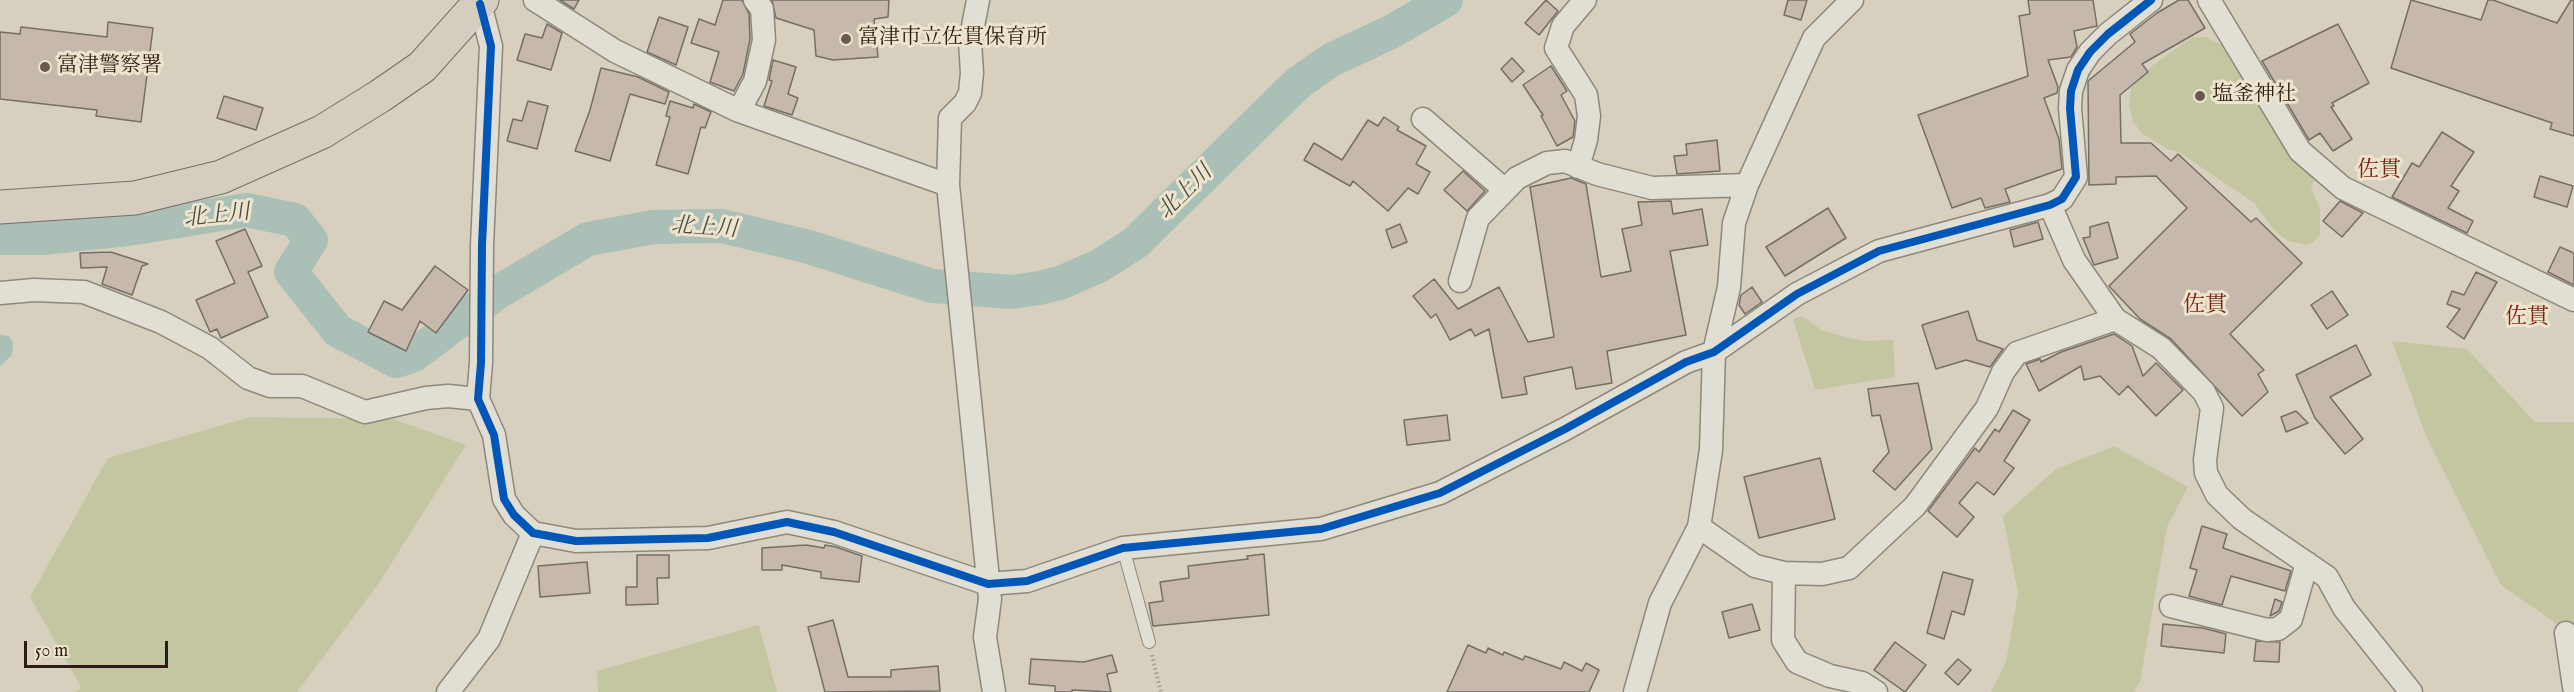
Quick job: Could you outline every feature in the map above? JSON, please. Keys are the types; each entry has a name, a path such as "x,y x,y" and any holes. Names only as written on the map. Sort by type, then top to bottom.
{"highway":[{"path":"0,207 135,198 222,177 322,132 380,96 422,67 481,2"}],"street":[{"path":"535,0 615,51 739,111 948,185"},
{"path":"739,111 754,81 764,40 762,9 755,0"},
{"path":"978,0 970,42 972,73 970,93 965,103 950,118 948,185 960,278 990,599 985,637 994,692"},
{"path":"1578,166 1589,116 1586,95 1556,48 1563,26 1585,0"},
{"path":"1635,692 1660,603 1699,527 1711,450 1714,352 1729,287 1734,223 1748,185 1814,38 1852,0"},
{"path":"481,2 491,46 478,399 495,435 504,499 514,515 533,533 576,542 708,538 787,522 834,532 988,584 1027,581 1123,548 1321,529 1440,493 1565,429 1686,362 1714,352 1797,294 1879,251 2050,205 2062,199 2076,177 2070,108 2071,91 2078,70 2090,52 2108,34 2151,0"},
{"path":"2209,0 2300,151 2343,188 2574,300"},
{"path":"1423,119 1505,190"},
{"path":"1461,281 1478,218 1517,178 1547,163 1565,161 1626,183 1652,188 1748,185"},
{"path":"2050,205 2084,277 2115,318 2161,348 2204,392 2212,408 2206,467 2217,495 2242,519 2327,577 2344,608 2411,692"},
{"path":"0,293 34,290 84,292 161,322 210,348 248,378 270,387 302,386 365,412 426,398 448,396 478,399"},
{"path":"1699,527 1755,566 1784,573 1822,574 1849,568 1915,506 1987,408 2003,372 2017,353 2115,318"},
{"path":"448,692 489,639 533,533"},
{"path":"2171,606 2267,630 2278,629 2291,619 2307,563"},
{"path":"1784,573 1783,640 1797,662 1869,690"},
{"path":"2566,633 2574,687"}],"lane":[{"path":"1123,548 1149,642"}],"path":[{"path":"1149,642 1161,692"}],"green space":[{"path":"2192,37 2205,37 2222,45 2237,57 2315,177 2311,189 2320,208 2320,235 2314,242 2307,245 2288,241 2274,230 2254,203 2179,152 2167,149 2143,134 2133,122 2129,106 2131,88 2153,65"},
{"path":"1802,316 1823,331 1863,341 1893,340 1895,377 1815,390 1793,319"},
{"path":"2392,341 2467,349 2535,422 2574,422 2574,636 2501,585 2426,436"},
{"path":"251,417 393,419 466,445 379,583 297,692 76,692 81,687 30,597 108,458"},
{"path":"2114,446 2188,487 2167,527 2140,682 2133,692 1991,692 2006,662 2018,593 2003,516 2056,469"},
{"path":"759,625 777,692 598,692 597,671"}],"shaded area":[{"path":"0,335 9,336 13,343 12,355 0,366"}],"building":[{"path":"560,0 579,0 574,9"},
{"path":"723,0 742,0 749,14 750,39 743,74 734,91 710,82 719,52 691,43 699,19 715,25"},
{"name":"富津市立佐貫保育所","path":"772,0 889,0 888,17 874,19 878,57 833,60 816,56 814,30 776,18"},
{"path":"1546,0 1558,11 1539,35 1525,23"},
{"path":"1788,0 1807,0 1801,20 1784,15"},
{"path":"2028,0 2093,0 2097,26 2074,31 2077,47 2071,57 2048,60 2058,87 2057,93 2044,98 2059,139 2062,169 2005,189 2010,202 1985,208 1981,198 1952,208 1918,115 2028,76 2019,16 2030,14"},
{"path":"2179,0 2188,0 2205,28 2142,64 2148,72 2120,95 2121,143 2151,143 2171,161 2178,154 2251,222 2256,218 2302,263 2230,334 2264,370 2258,374 2268,392 2242,416 2171,339 2140,319 2109,286 2187,208 2156,176 2116,177 2116,184 2089,185 2088,81 2135,42 2130,34 2157,13"},
{"path":"2411,0 2481,20 2488,0 2493,0 2557,23 2571,0 2574,0 2574,136 2550,129 2552,123 2391,68"},
{"path":"659,17 688,27 676,65 647,52"},
{"path":"108,22 153,28 141,122 96,116 97,110 0,99 0,32 20,34 21,27 107,37"},
{"path":"547,24 562,33 551,70 517,60 525,34 542,38"},
{"path":"2338,24 2369,83 2332,103 2334,106 2331,107 2352,139 2333,151 2320,133 2309,140 2262,61"},
{"path":"1512,58 1524,71 1512,82 1501,69"},
{"path":"773,60 796,67 788,94 798,98 792,115 764,106 772,81 769,80"},
{"path":"1551,66 1567,91 1561,95 1575,121 1573,137 1557,146 1541,116 1543,115 1523,85"},
{"path":"601,68 638,77 669,92 665,104 630,94 610,161 575,151 590,110"},
{"path":"224,96 263,108 256,130 217,118"},
{"path":"528,101 548,106 537,149 507,141 513,119 522,121"},
{"path":"670,101 693,108 694,104 711,112 705,128 701,127 688,174 656,165 670,117 666,116"},
{"path":"1384,117 1399,127 1397,130 1426,146 1416,164 1430,172 1418,194 1408,188 1388,211 1353,181 1350,186 1304,160 1314,143 1342,160 1368,120 1378,126"},
{"path":"2442,132 2474,152 2451,186 2459,191 2448,208 2473,221 2467,233 2392,197 2412,163 2419,167"},
{"path":"1717,140 1720,171 1677,174 1674,156 1687,155 1686,144"},
{"path":"1463,171 1485,191 1467,211 1444,190"},
{"path":"2540,176 2573,186 2567,207 2534,197"},
{"path":"1571,178 1586,184 1601,277 1631,271 1622,229 1642,225 1638,202 1671,201 1673,214 1702,209 1708,245 1670,251 1686,335 1607,351 1612,383 1576,389 1572,367 1524,377 1527,394 1502,398 1489,329 1475,336 1471,329 1450,340 1436,314 1431,318 1413,296 1434,279 1458,309 1499,287 1528,342 1554,337 1530,187"},
{"path":"2340,201 2363,213 2342,237 2323,221"},
{"path":"1828,208 1846,238 1785,276 1766,247"},
{"path":"2038,222 2043,239 2014,247 2010,230"},
{"path":"2108,222 2118,258 2094,265 2083,238 2090,237 2090,227"},
{"path":"1400,224 1407,242 1392,248 1386,230"},
{"path":"245,229 262,266 248,272 268,317 221,338 217,329 210,332 196,300 235,283 216,241"},
{"path":"2560,247 2574,253 2574,285 2548,272"},
{"path":"111,252 148,264 142,266 132,295 102,284 107,267 81,268 80,253"},
{"path":"435,266 468,290 436,333 420,321 406,351 368,332 384,301 402,310"},
{"path":"2476,272 2497,282 2464,339 2447,327 2460,309 2447,304 2452,291 2464,295"},
{"path":"1752,287 1762,302 1745,314 1739,305 1741,295"},
{"path":"2332,291 2348,315 2327,329 2311,305"},
{"path":"1968,311 1977,340 2003,349 1990,367 1966,360 1936,369 1922,325"},
{"path":"2114,334 2132,346 2143,376 2156,363 2183,390 2156,416 2128,386 2119,395 2100,376 2084,380 2081,366 2039,391 2026,364 2040,359 2041,362 2061,352"},
{"path":"2356,345 2371,375 2330,397 2363,439 2345,454 2315,418 2296,375"},
{"path":"1918,383 1932,449 1895,490 1873,471 1889,452 1880,415 1872,416 1868,389"},
{"path":"2013,410 2030,420 2004,461 2014,468 1994,495 1977,482 1959,503 1974,517 1957,537 1928,511 1975,448 1979,452 1995,429 1999,432"},
{"path":"2296,411 2308,423 2286,432 2281,417"},
{"path":"1447,415 1450,440 1407,445 1404,420"},
{"path":"1820,458 1835,519 1759,538 1744,477"},
{"path":"2202,526 2227,534 2223,548 2291,571 2285,591 2231,576 2222,605 2189,596 2197,570 2190,568"},
{"path":"806,545 836,547 862,556 859,582 821,578 821,572 782,565 782,570 762,570 762,548"},
{"path":"1264,554 1269,615 1153,626 1149,603 1163,601 1160,582 1189,578 1188,566 1248,559 1247,556"},
{"path":"637,555 669,555 669,578 657,578 658,604 626,605 626,587 637,587"},
{"path":"587,562 590,593 540,597 538,566"},
{"path":"1943,572 1973,580 1964,615 1952,611 1944,639 1927,633"},
{"path":"2275,599 2282,602 2279,611 2270,616"},
{"path":"1752,604 1760,630 1729,638 1722,612"},
{"path":"833,620 848,677 891,677 891,670 938,666 940,691 825,692 808,627"},
{"path":"2163,624 2203,628 2226,634 2224,653 2161,646"},
{"path":"2256,641 2280,642 2279,662 2254,661"},
{"path":"1895,642 1926,665 1905,692 1874,670"},
{"path":"1468,645 1486,653 1488,648 1523,660 1525,656 1561,669 1564,662 1582,671 1586,663 1599,670 1589,692 1447,692"},
{"path":"1112,655 1117,672 1107,674 1111,692 1072,690 1072,692 1055,692 1055,686 1029,684 1031,659 1084,662"},
{"path":"1958,659 1971,670 1958,685 1945,673"}],"waterway":[{"name":"北上川","path":"0,238 42,238 128,229 246,210 295,220 311,240 291,272 338,331 396,361 414,355 498,292 588,239 654,227 722,226 809,247 932,286 1012,292 1039,288 1060,283 1099,266 1135,243 1298,83 1331,60 1391,32 1446,0"}],"cycle path":[{"path":"480,4 491,46 478,399 494,435 504,499 514,515 533,533 576,541 708,538 787,522 834,532 988,584 1027,581 1123,548 1321,529 1440,493 1565,429 1686,362 1714,352 1797,294 1879,251 2050,205 2062,199 2076,177 2070,108 2071,91 2078,70 2090,52 2108,34 2151,0"}],"place":[{"name":"富津市立佐貫保育所","path":"846,39"},
{"name":"富津警察署","path":"45,67"},
{"name":"塩釜神社","path":"2200,96"}],"district":[{"name":"佐貫","path":"2379,171"},
{"name":"佐貫","path":"2205,306"},
{"name":"佐貫","path":"2527,318"}]}
